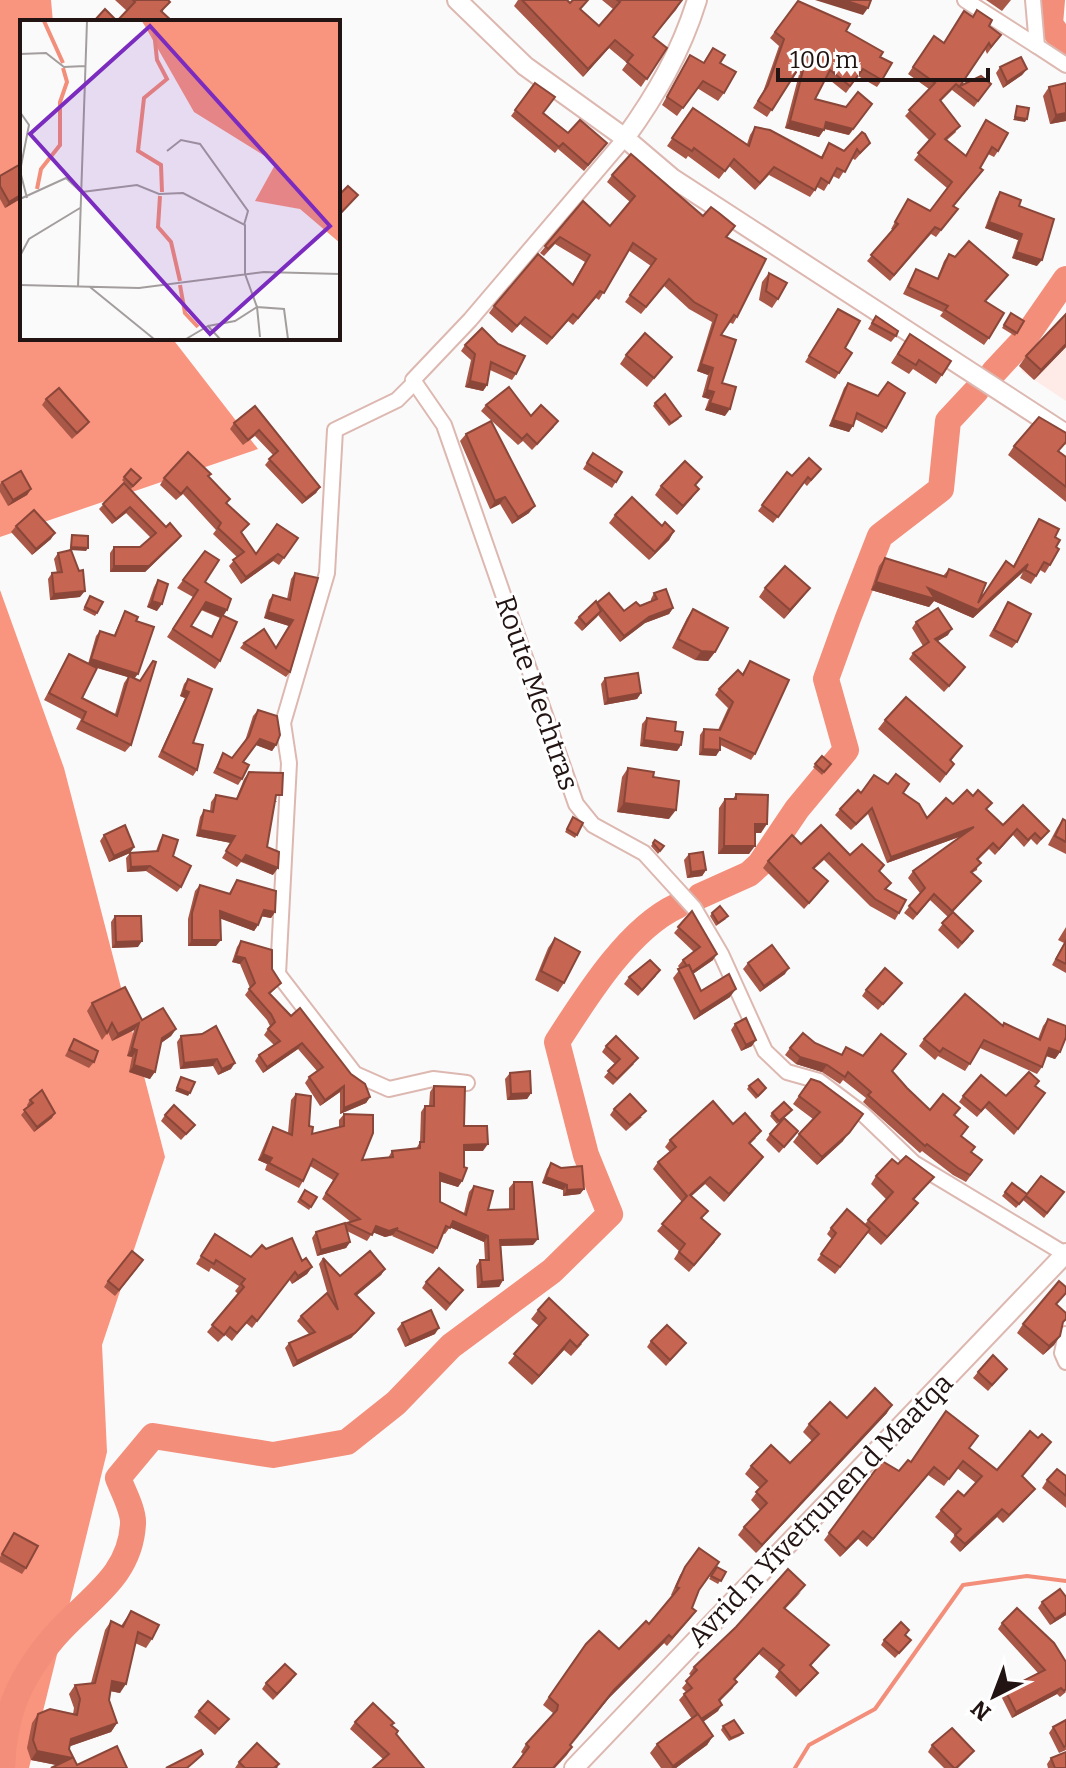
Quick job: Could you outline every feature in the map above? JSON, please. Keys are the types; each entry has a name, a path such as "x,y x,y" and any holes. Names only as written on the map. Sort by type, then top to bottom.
{"main road":[{"path":"457,0 525,66 625,138 672,178 1066,434"},
{"path":"625,138 662,83 685,38 697,0"},
{"name":"Avrid n Yivetṛunen d Maatqa","path":"574,1768 1064,1258"}],"street":[{"path":"965,0 1066,65"},
{"path":"1033,0 1037,46"},
{"path":"467,1083 433,1079 389,1089 355,1074 278,974 289,763 283,723 327,573 335,430 397,400 414,383 625,138"},
{"name":"Route Mechtras","path":"414,383 444,425 576,804 593,825 644,853 694,908 721,954 765,1051 787,1072 819,1081 863,1114 914,1163 1064,1258"},
{"path":"1066,1334 1062,1353 1066,1362"}],"shaded area":[{"path":"0,0 51,0 53,20 20,20 20,340 174,340 258,449 0,537"},
{"path":"1066,328 1066,401 1021,371"},
{"path":"0,590 64,768 165,1157 102,1345 107,1452 29,1768 0,1768"}],"building":[{"path":"133,0 168,0 170,2 161,11 171,20 118,20 135,2"},
{"path":"522,0 567,0 570,3 573,0 588,0 580,9 599,26 620,2 617,0 682,0 653,37 667,48 647,79 627,62 633,55 615,40 588,69"},
{"path":"844,0 871,0 868,8"},
{"path":"798,1 850,24 846,31 883,52 880,57 892,63 882,80 863,69 850,86 830,70 815,99 846,107 858,92 872,104 853,129 826,122 824,130 790,121 807,55 772,110 758,101 768,85 784,39 775,32"},
{"path":"105,9 116,20 95,20"},
{"path":"977,10 992,20 989,26 1001,35 991,47 989,43 960,86 981,76 991,84 978,101 956,84 940,100 960,126 945,139 966,156 986,120 1008,133 998,151 992,147 980,168 983,170 953,206 958,209 941,230 935,227 894,275 871,255 898,224 895,222 908,199 930,211 952,182 918,153 935,134 909,110 935,83 913,67 934,36 944,43 964,11 973,17"},
{"path":"713,48 725,55 720,63 736,72 724,93 703,81 683,108 667,97 690,55 704,63"},
{"path":"1021,57 1027,69 1007,82 1000,67"},
{"path":"535,83 555,97 543,113 568,133 580,120 607,143 588,165 563,143 559,147 515,110"},
{"path":"1066,83 1066,113 1056,115 1049,87"},
{"path":"1017,106 1029,108 1027,119 1015,117"},
{"path":"693,108 749,146 755,127 770,130 822,158 829,143 844,151 862,132 870,143 860,153 857,149 845,172 837,168 829,183 821,178 815,190 774,167 760,183 734,159 725,171 694,148 692,151 672,138"},
{"path":"631,154 703,216 711,207 719,213 735,226 726,237 766,259 737,317 734,315 721,335 736,340 722,383 736,387 730,409 710,403 714,392 707,390 713,368 701,364 717,315 694,302 669,279 646,307 630,295 656,259 633,243 604,293 600,291 578,318 573,314 552,338 525,317 517,326 494,306 538,254 573,285 590,255 560,237 548,249 545,246 583,201 610,226 635,196 612,175"},
{"path":"19,165 20,195 9,202 0,186 0,176"},
{"path":"348,186 358,195 340,214 340,194"},
{"path":"1000,192 1021,200 1019,206 1054,219 1042,260 1016,252 1022,234 989,222"},
{"path":"969,241 1008,275 985,301 1004,313 989,338 945,310 948,306 908,287 916,269 938,279 949,254 955,257"},
{"path":"769,273 787,283 778,299 766,291"},
{"path":"838,309 860,321 845,348 852,353 839,373 809,356"},
{"path":"1011,313 1024,321 1017,333 1004,325"},
{"path":"1066,314 1066,344 1041,370 1026,356"},
{"path":"876,316 898,331 896,336 872,323"},
{"path":"482,328 498,344 525,356 516,374 491,362 487,385 470,381 475,354 465,345"},
{"path":"645,333 672,357 654,378 626,355"},
{"path":"910,334 951,361 942,375 919,360 916,365 898,354"},
{"path":"888,382 905,393 886,428 857,413 853,426 833,420 848,383 878,396"},
{"path":"509,387 531,416 541,405 558,421 537,444 527,434 522,439 486,405"},
{"path":"59,388 89,422 77,433 46,399"},
{"path":"665,394 681,416 671,423 655,403"},
{"path":"255,406 320,487 306,498 269,459 278,451 259,430 248,440 234,423"},
{"path":"1039,417 1066,433 1066,442 1058,451 1066,457 1066,487 1014,446"},
{"path":"491,421 535,506 518,517 505,497 495,501 466,434"},
{"path":"188,452 211,474 208,476 230,499 226,503 249,524 241,532 256,554 277,524 298,538 284,558 278,554 246,577 233,560 244,552 218,528 221,523 187,487 181,494 164,478"},
{"path":"593,453 622,472 616,482 587,463"},
{"path":"809,458 821,469 811,480 808,477 778,517 762,505 787,472 792,476"},
{"path":"685,461 702,477 695,485 699,489 683,506 661,486"},
{"path":"131,469 141,478 133,486 124,477"},
{"path":"21,471 31,489 13,500 2,482"},
{"path":"124,483 166,527 170,523 181,536 149,566 114,566 114,547 140,547 156,533 130,507 116,519 103,504"},
{"path":"632,497 662,526 665,522 674,531 655,552 615,515"},
{"path":"34,510 55,533 36,549 16,526"},
{"path":"1039,519 1059,529 1055,537 1060,540 1056,547 1059,549 1050,565 1044,562 1036,576 1025,570 1028,564 978,610 928,588 935,599 876,582 885,558 946,577 949,569 986,583 978,603 1006,561 1014,567"},
{"path":"72,535 88,536 88,548 71,547"},
{"path":"71,550 79,571 83,570 85,591 54,594 52,573 62,572 58,553"},
{"path":"205,551 219,560 205,582 231,599 227,610 206,602 191,626 212,637 222,615 237,622 220,661 173,629 198,590 183,580"},
{"path":"785,566 810,588 790,610 765,588"},
{"path":"295,573 318,578 290,672 244,643 264,629 276,648 293,620 268,612 273,595 290,600"},
{"path":"158,580 168,584 162,604 152,601"},
{"path":"666,589 673,608 649,617 624,636 597,603 609,593 624,611 636,602 640,606 657,599 654,593"},
{"path":"90,596 103,602 97,613 85,607"},
{"path":"596,601 601,611 586,625 579,617"},
{"path":"1008,602 1031,614 1017,642 994,630"},
{"path":"938,608 952,629 935,639 965,667 949,686 913,653 929,642 916,622"},
{"path":"693,609 728,628 715,652 701,651 678,639"},
{"path":"125,611 138,617 136,621 154,627 138,674 91,659 100,631 115,636"},
{"path":"69,654 97,668 82,698 117,716 129,676 140,681 153,661 156,662 131,745 82,721 86,712 49,693"},
{"path":"750,661 789,680 755,754 720,738 720,750 703,749 704,729 720,730 733,702 719,689 738,670 743,675"},
{"path":"638,673 641,693 608,699 605,678"},
{"path":"188,679 212,689 193,743 203,745 197,770 162,751 189,692 184,690"},
{"path":"906,697 962,746 950,760 954,764 946,774 885,720"},
{"path":"258,710 277,716 280,735 276,745 260,739 243,762 249,765 242,779 217,768 223,753 232,758 249,736"},
{"path":"647,718 676,722 675,731 683,732 681,745 644,740"},
{"path":"822,756 831,764 824,772 815,764"},
{"path":"628,768 654,772 653,777 679,781 676,810 624,803"},
{"path":"249,772 283,773 282,795 276,795 267,847 279,852 278,868 246,855 242,861 226,851 235,836 200,830 204,810 213,812 216,795 237,799"},
{"path":"896,774 909,784 903,793 919,804 927,818 946,798 953,804 967,790 973,796 978,790 992,803 986,809 1003,825 1023,805 1049,831 1041,839 1035,833 1028,840 1017,829 999,849 993,843 977,859 981,863 971,872 981,881 952,911 934,894 917,914 909,906 925,888 913,871 974,827 891,857 872,808 856,824 840,809 858,790 861,793 874,775 888,784"},
{"path":"736,794 768,795 767,824 755,824 755,846 724,846 725,799 736,799"},
{"path":"573,817 583,823 577,835 567,829"},
{"path":"1063,819 1066,821 1066,842 1055,836"},
{"path":"125,825 134,847 114,856 104,835"},
{"path":"821,825 850,855 862,844 884,865 879,871 891,883 885,889 906,900 899,913 875,899 829,853 813,868 828,881 809,903 768,861 792,835 801,844"},
{"path":"163,835 178,840 173,856 191,866 181,887 150,866 131,867 130,853 158,851"},
{"path":"655,840 664,846 660,851 653,843"},
{"path":"703,852 706,870 691,872 689,854"},
{"path":"237,880 276,891 275,912 264,910 258,925 220,911 221,940 192,940 192,913 200,885 230,894"},
{"path":"720,906 728,916 718,923 712,913"},
{"path":"692,911 717,954 692,972 683,960 700,947 678,927"},
{"path":"953,912 973,931 962,943 942,923"},
{"path":"115,916 141,916 142,941 116,942"},
{"path":"555,938 580,952 564,983 541,971"},
{"path":"241,941 272,950 272,969 281,983 269,993 291,1016 300,1008 351,1074 365,1084 370,1097 344,1108 344,1086 325,1100 309,1077 323,1067 302,1043 267,1067 259,1055 280,1041 268,1029 275,1022 271,1014 249,989 255,983 245,958 236,956"},
{"path":"1066,941 1066,964 1056,959"},
{"path":"772,945 789,968 764,986 748,963"},
{"path":"650,960 660,970 642,990 629,977"},
{"path":"689,965 701,991 729,974 736,989 700,1012 678,969"},
{"path":"885,968 902,983 883,1004 866,990"},
{"path":"125,987 142,1020 163,1008 176,1029 162,1038 155,1072 134,1065 137,1050 132,1048 139,1023 118,1034 112,1023 107,1033 92,1003"},
{"path":"965,994 1003,1026 1004,1023 1040,1040 1048,1019 1066,1026 1066,1037 1060,1052 1049,1048 1042,1067 984,1040 970,1064 943,1048 940,1052 924,1039"},
{"path":"746,1018 756,1040 746,1045 735,1024"},
{"path":"216,1026 235,1063 222,1069 217,1059 184,1063 181,1036 202,1034"},
{"path":"803,1033 815,1043 842,1055 846,1047 863,1056 881,1034 906,1054 892,1071 930,1110 943,1094 960,1108 954,1115 968,1127 961,1136 975,1147 971,1152 982,1160 970,1175 927,1144 925,1146 868,1095 871,1092 848,1072 845,1077 827,1065 800,1057 790,1048"},
{"path":"616,1036 638,1058 617,1079 608,1071 620,1059 606,1046"},
{"path":"74,1039 98,1051 94,1062 69,1050"},
{"path":"530,1071 531,1093 511,1094 510,1073"},
{"path":"1029,1072 1039,1081 1035,1086 1045,1093 1018,1129 989,1102 981,1111 963,1096 981,1075 1006,1096"},
{"path":"181,1077 195,1082 190,1093 177,1088"},
{"path":"758,1079 766,1088 758,1096 749,1086"},
{"path":"811,1079 820,1082 863,1114 849,1133 822,1157 799,1134 820,1112 799,1096"},
{"path":"434,1086 465,1087 464,1126 487,1126 488,1144 464,1145 464,1167 467,1168 462,1181 440,1173 440,1202 466,1215 474,1186 493,1191 488,1210 514,1209 514,1182 532,1182 538,1239 500,1240 503,1280 482,1282 480,1260 489,1260 488,1236 453,1221 450,1228 446,1226 437,1248 396,1230 398,1228 389,1231 376,1226 372,1235 347,1223 360,1219 326,1193 338,1174 313,1159 303,1181 269,1163 272,1158 263,1154 273,1127 292,1135 296,1094 311,1096 309,1126 313,1127 312,1134 344,1126 344,1114 373,1115 373,1133 362,1160 393,1157 392,1151 420,1148 420,1142 424,1142 425,1106 434,1106"},
{"path":"42,1090 55,1113 37,1127 24,1110"},
{"path":"630,1094 646,1111 630,1125 614,1109"},
{"path":"713,1101 733,1124 745,1113 761,1131 749,1143 763,1157 729,1194 710,1177 690,1195 708,1211 701,1218 720,1234 694,1265 679,1252 685,1244 662,1224 687,1196 658,1162 676,1147 670,1140"},
{"path":"784,1102 792,1110 779,1121 772,1113"},
{"path":"174,1105 195,1125 186,1134 165,1115"},
{"path":"784,1118 798,1131 784,1147 770,1134"},
{"path":"906,1156 934,1177 913,1199 918,1203 887,1237 868,1220 893,1192 876,1176 892,1159 898,1164"},
{"path":"551,1163 561,1168 582,1166 584,1189 567,1190 567,1185 546,1177"},
{"path":"1041,1176 1064,1192 1047,1213 1026,1196 1019,1204 1005,1192 1012,1183 1027,1194"},
{"path":"305,1190 317,1197 311,1207 300,1199"},
{"path":"847,1209 870,1229 840,1267 821,1254 836,1233 831,1228"},
{"path":"345,1223 350,1242 321,1250 316,1232"},
{"path":"215,1234 251,1257 262,1245 266,1249 292,1238 302,1261 306,1258 312,1267 298,1276 295,1272 257,1321 252,1316 237,1333 230,1327 224,1335 212,1325 244,1287 241,1284 245,1279 216,1260 214,1264 201,1256"},
{"path":"132,1251 143,1260 119,1290 108,1281"},
{"path":"370,1251 385,1269 355,1294 374,1313 355,1333 297,1361 289,1343 315,1332 301,1316 327,1293 338,1310 323,1258 340,1276"},
{"path":"439,1268 463,1290 450,1304 426,1282"},
{"path":"1059,1281 1066,1287 1066,1293 1056,1304 1066,1313 1066,1319 1060,1336 1049,1346 1023,1324"},
{"path":"549,1298 588,1335 577,1347 570,1340 539,1376 514,1354 546,1318 538,1310"},
{"path":"431,1310 439,1328 410,1341 402,1323"},
{"path":"667,1325 686,1343 670,1360 651,1341"},
{"path":"993,1355 1007,1369 992,1385 978,1372"},
{"path":"875,1388 892,1405 762,1545 744,1527 767,1503 756,1492 767,1481 751,1466 771,1445 790,1463 819,1434 809,1424 830,1402 847,1418"},
{"path":"946,1411 978,1436 969,1448 997,1470 1030,1431 1038,1438 1042,1434 1051,1442 1022,1476 1035,1489 1009,1515 1002,1509 965,1544 955,1535 961,1529 941,1510 958,1491 964,1496 982,1476 963,1461 949,1479 934,1467 873,1539 863,1531 846,1549 829,1533 882,1461 899,1471 908,1460 911,1462"},
{"path":"1057,1469 1066,1476 1066,1496 1047,1480"},
{"path":"14,1533 38,1546 26,1568 2,1554"},
{"path":"699,1548 719,1562 699,1590 692,1608 696,1611 672,1638 669,1635 614,1690 553,1768 513,1768 529,1747 526,1744 557,1710 558,1705 549,1697 586,1644 599,1631 619,1649 646,1621 649,1624 679,1588 676,1587 685,1567"},
{"path":"717,1567 726,1572 721,1581 711,1576"},
{"path":"788,1569 805,1585 784,1608 829,1645 810,1665 818,1673 800,1691 779,1670 784,1665 763,1648 734,1679 737,1682 719,1700 722,1705 701,1719 684,1694 692,1688 686,1681 697,1670 694,1667 736,1627"},
{"path":"1060,1589 1066,1597 1066,1612 1055,1619 1042,1602"},
{"path":"1017,1608 1054,1643 1066,1662 1066,1689 1061,1688 1016,1712 1005,1690 1045,1670 1002,1623"},
{"path":"131,1611 159,1625 152,1639 138,1632 126,1684 112,1681 109,1700 117,1723 71,1739 69,1749 77,1765 117,1746 127,1768 51,1768 72,1758 37,1751 33,1740 38,1714 50,1709 77,1715 80,1699 75,1685 95,1683 111,1621 123,1627"},
{"path":"901,1622 909,1630 905,1635 911,1640 899,1653 884,1640"},
{"path":"285,1664 296,1674 277,1694 266,1683"},
{"path":"208,1701 229,1719 219,1729 199,1711"},
{"path":"373,1703 394,1723 391,1725 398,1731 396,1734 424,1768 373,1768 389,1754 355,1722"},
{"path":"698,1714 713,1736 673,1766 657,1744"},
{"path":"734,1720 743,1733 731,1738 723,1726"},
{"path":"1066,1720 1066,1746 1064,1747 1053,1727"},
{"path":"952,1728 974,1751 956,1768 932,1745"},
{"path":"257,1743 279,1764 277,1768 245,1768 239,1762"},
{"path":"201,1750 203,1754 187,1768 166,1768"},
{"path":"1066,1752 1066,1768 1055,1768 1051,1758"}],"waterway":[{"path":"1052,0 1050,24 1066,46"},
{"path":"994,372 1023,341 1066,279"},
{"path":"700,896 749,874 760,864 797,809 846,750 826,679 848,618 880,536 941,489 948,421 976,391"},
{"path":"2,1768 10,1713 23,1682 42,1651 105,1586 124,1559 133,1519 118,1478 153,1436 273,1455 347,1442 396,1403 451,1346 552,1271 610,1214 586,1155 557,1042 625,947 659,917 677,906"},
{"path":"795,1768 809,1745 875,1709 963,1585 1027,1576 1066,1581"}]}
